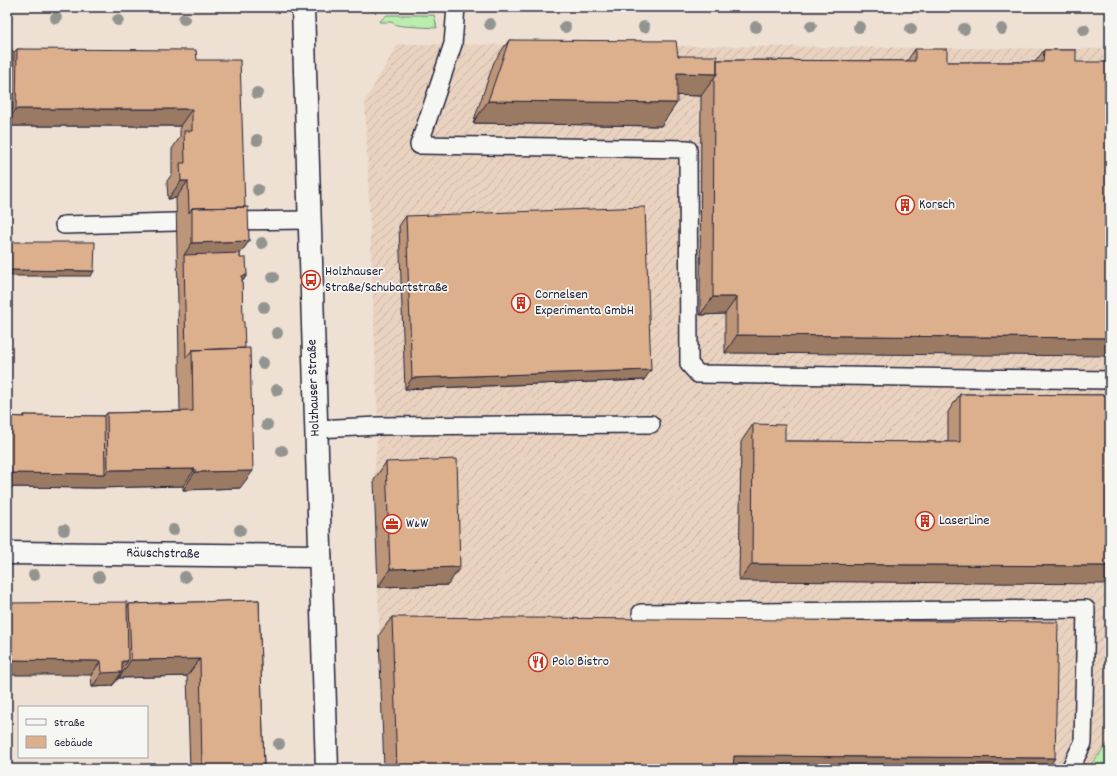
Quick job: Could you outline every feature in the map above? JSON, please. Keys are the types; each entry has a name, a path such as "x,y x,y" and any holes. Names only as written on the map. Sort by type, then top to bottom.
{"main road":[{"name":"Holzhauser Straße","path":"303,7 327,769"},
{"name":"Räuschstraße","path":"7,553 320,556"}],"lane":[{"path":"456,7 453,44 419,144 688,149 689,364 698,374 1110,380"},
{"path":"232,221 309,220"},
{"path":"64,225 176,222"},
{"path":"316,429 378,426 651,424"},
{"path":"641,613 1086,609 1083,744 1070,769"}],"shaded area":[{"path":"398,44 1110,49 1110,741 1087,769 384,769 374,480 378,426 365,101"}],"green space":[{"path":"387,15 434,15 437,28 403,26 391,22 379,22"},
{"path":"1110,741 1110,769 1087,769"}],"building":[{"path":"509,40 676,41 678,56 717,56 717,74 677,73 677,103 488,101"},
{"path":"17,49 196,50 197,60 240,60 245,207 192,208 189,213 188,181 181,181 180,163 185,163 184,131 192,131 192,109 16,109"},
{"name":"Korsch","path":"915,49 947,49 947,62 1043,62 1044,50 1076,50 1076,62 1110,62 1110,338 737,335 737,297 713,297 714,78 717,74 717,60 915,61"},
{"path":"7,52 14,52 13,109 7,109"},
{"path":"248,207 249,241 192,243 192,208"},
{"name":"Cornelsen Experimenta GmbH","path":"645,207 651,370 412,378 406,216"},
{"path":"7,242 95,242 94,271 7,270"},
{"path":"240,253 240,258 246,258 247,275 242,276 245,348 192,350 186,358 184,255"},
{"path":"250,348 253,471 195,472 195,469 108,470 107,413 193,411 192,350"},
{"name":"LaserLine","path":"960,394 1110,395 1110,566 752,564 753,424 785,425 785,441 960,442"},
{"path":"24,415 104,416 105,474 7,473 7,416 24,417"},
{"path":"457,459 460,567 390,569 386,462"},
{"path":"259,600 264,769 202,769 200,659 131,660 129,604"},
{"path":"127,602 128,661 122,661 122,672 102,673 101,661 7,660 7,603"},
{"path":"392,617 1058,622 1055,758 734,756 733,769 397,769"}],"place":[{"name":"Korsch","path":"905,205"},
{"name":"Holzhauser Straße/Schubartstraße","path":"311,280"},
{"name":"Cornelsen Experimenta GmbH","path":"521,303"},
{"name":"LaserLine","path":"925,521"},
{"name":"W&W","path":"392,524"},
{"name":"Polo Bistro","path":"538,662"}]}
